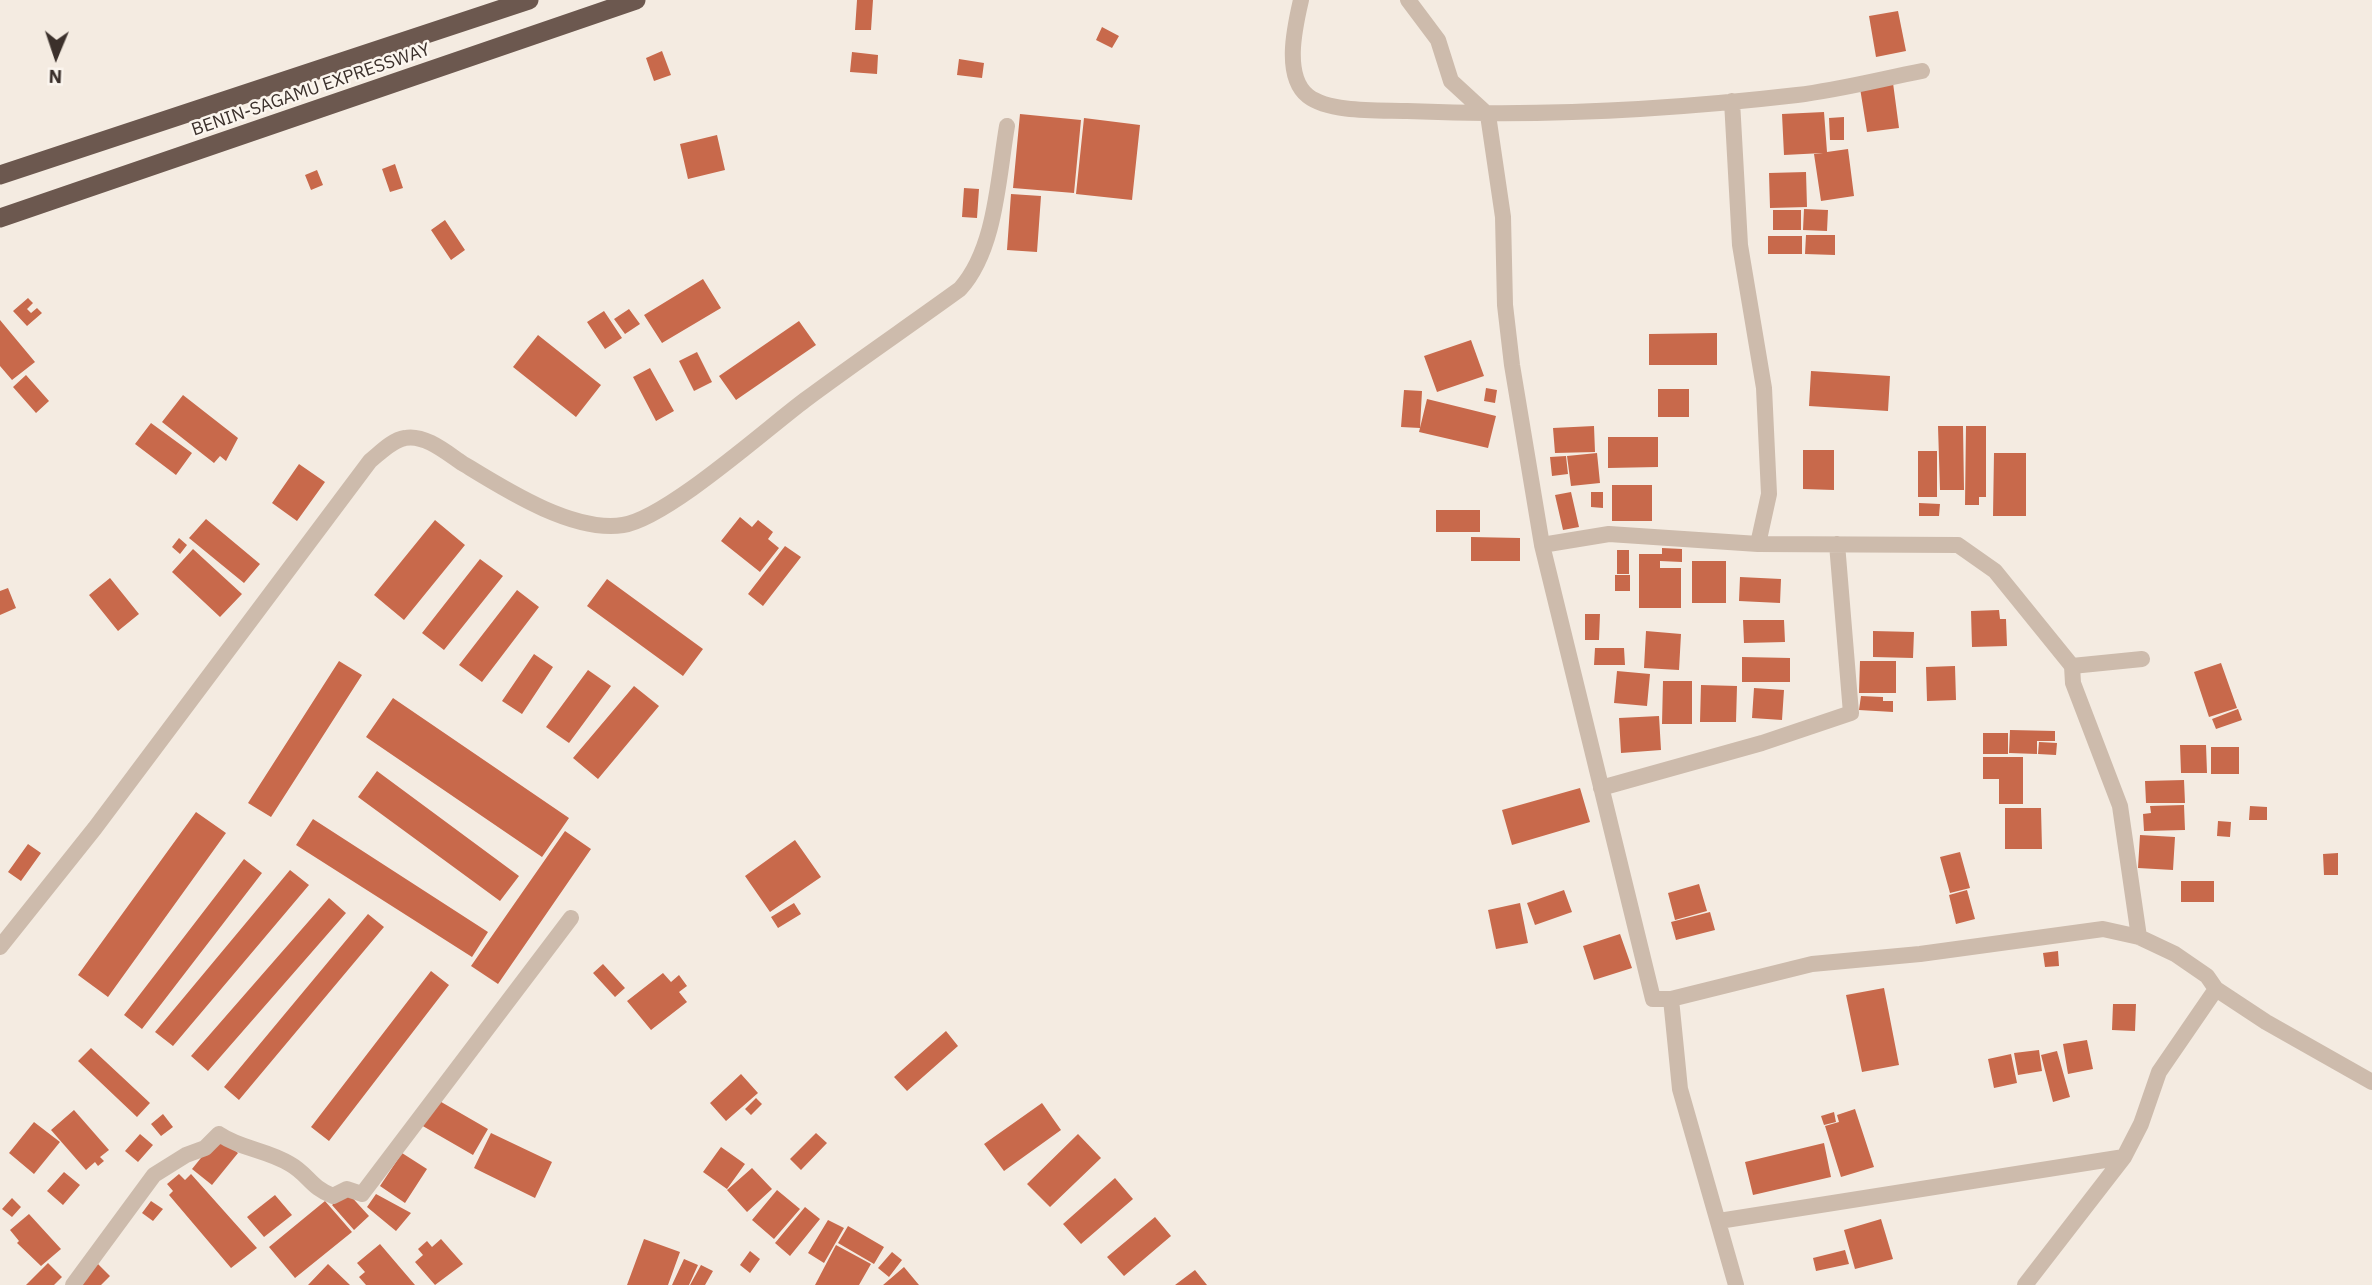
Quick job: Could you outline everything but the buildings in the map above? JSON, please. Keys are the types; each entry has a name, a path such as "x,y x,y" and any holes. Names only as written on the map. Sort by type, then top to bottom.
{"highway":[{"name":"BENIN-SAGAMU EXPRESSWAY","path":"1,174 529,0"},
{"name":"BENIN-SAGAMU EXPRESSWAY","path":"0,218 636,0"}],"street":[{"path":"1301,0 1294,31 1296,77 1308,96 1341,108 1488,115 1731,101 1800,94 1922,71"},
{"path":"1408,0 1438,40 1451,81 1488,115 1503,217 1505,305 1512,365 1542,545 1653,999 1671,999 1812,964 1920,954 2071,931 2103,929 2139,937 2175,954 2207,976 2216,989 2266,1022 2372,1082"},
{"path":"1731,101 1740,245 1764,388 1769,494 1758,544"},
{"path":"0,947 95,828 370,461 389,445 405,438 430,443 520,498 564,516 604,525 622,525 641,520 684,493 805,400 960,289 984,252 1007,126"},
{"path":"1542,545 1609,534 1758,544 1958,545 1995,571 2072,666 2073,682 2120,806 2139,937"},
{"path":"1601,788 1762,743 1851,713 1837,544"},
{"path":"2072,666 2142,659"},
{"path":"73,1285 154,1175 186,1155 205,1148 219,1134 235,1145 290,1164 317,1190 333,1196 347,1189 362,1194 571,918"},
{"path":"2025,1285 2124,1157 2141,1125 2159,1072 2216,989"},
{"path":"1671,999 1680,1090 1736,1285"},
{"path":"1719,1221 2124,1157"}]}
